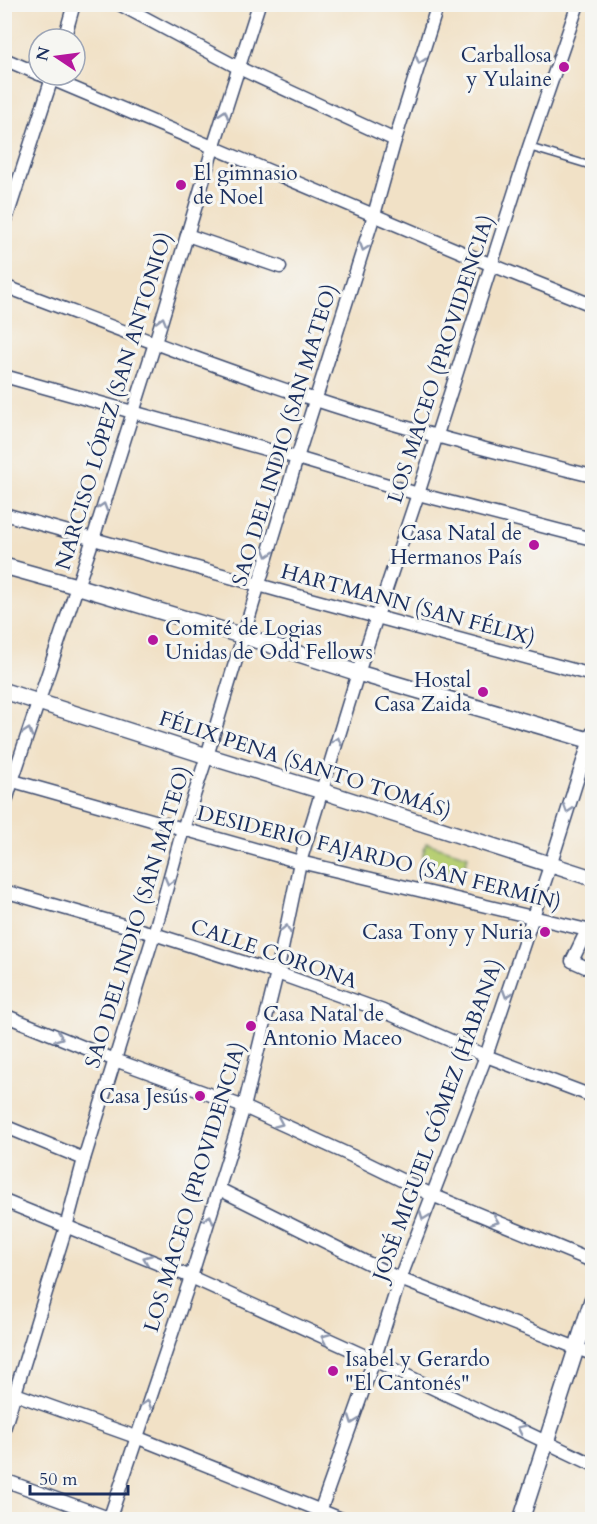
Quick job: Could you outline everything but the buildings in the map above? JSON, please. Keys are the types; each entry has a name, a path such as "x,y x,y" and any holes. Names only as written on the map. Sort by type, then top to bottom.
{"street":[{"path":"67,27 74,4"},
{"path":"119,4 239,68 396,140"},
{"name":"NARCISO LÓPEZ (SAN ANTONIO)","path":"4,808 8,780 38,702 93,539 259,4"},
{"name":"SAO DEL INDIO (SAN MATEO)","path":"4,1429 10,1392 66,1227 84,1159 154,934 183,829 438,4"},
{"name":"LOS MACEO (PROVIDENCIA)","path":"111,1519 244,1107 277,973 300,862 358,673 578,4"},
{"path":"4,59 27,68"},
{"path":"4,226 9,191 42,87"},
{"path":"72,87 592,305"},
{"path":"187,235 280,267"},
{"path":"4,286 155,344 315,400 436,437 592,476"},
{"path":"4,376 297,458 418,495 592,539"},
{"name":"HARTMANN (SAN FÉLIX)","path":"4,514 592,675"},
{"path":"4,567 243,636 358,673 592,738"},
{"name":"FÉLIX PENA (SANTO TOMÁS)","path":"4,691 322,790 592,878"},
{"name":"JOSÉ MIGUEL GÓMEZ (HABANA)","path":"319,1514 374,1360 400,1279 486,1056 592,738"},
{"name":"DESIDERIO FAJARDO (SAN FERMÍN)","path":"8,780 300,862 587,930 572,961 592,970"},
{"name":"CALLE CORONA","path":"4,891 154,934 277,973 383,1011 486,1056 592,1096"},
{"path":"4,1015 115,1060 244,1107 432,1195 592,1261"},
{"path":"4,1126 84,1159"},
{"path":"219,1189 400,1279 592,1354"},
{"path":"4,1201 191,1277 374,1360 592,1464"},
{"path":"521,1520 592,1300"},
{"path":"10,1392 136,1437 319,1514 344,1520"},
{"path":"4,1480 111,1519"}],"lane":[{"path":"530,147 592,166"}],"green space":[{"path":"426,843 468,856 461,878 420,866"}],"place":[{"name":"Carballosa y Yulaine","path":"564,67"},
{"name":"El gimnasio de Noel","path":"181,185"},
{"name":"Casa Natal de Hermanos País","path":"534,545"},
{"name":"Comité de Logias Unidas de Odd Fellows","path":"153,640"},
{"name":"Hostal Casa Zaida","path":"483,692"},
{"name":"Casa Tony y Nuria","path":"545,932"},
{"name":"Casa Natal de Antonio Maceo","path":"251,1026"},
{"name":"Casa Jesús","path":"200,1096"},
{"name":"Isabel y Gerardo \"El Cantonés\"","path":"333,1371"}]}
